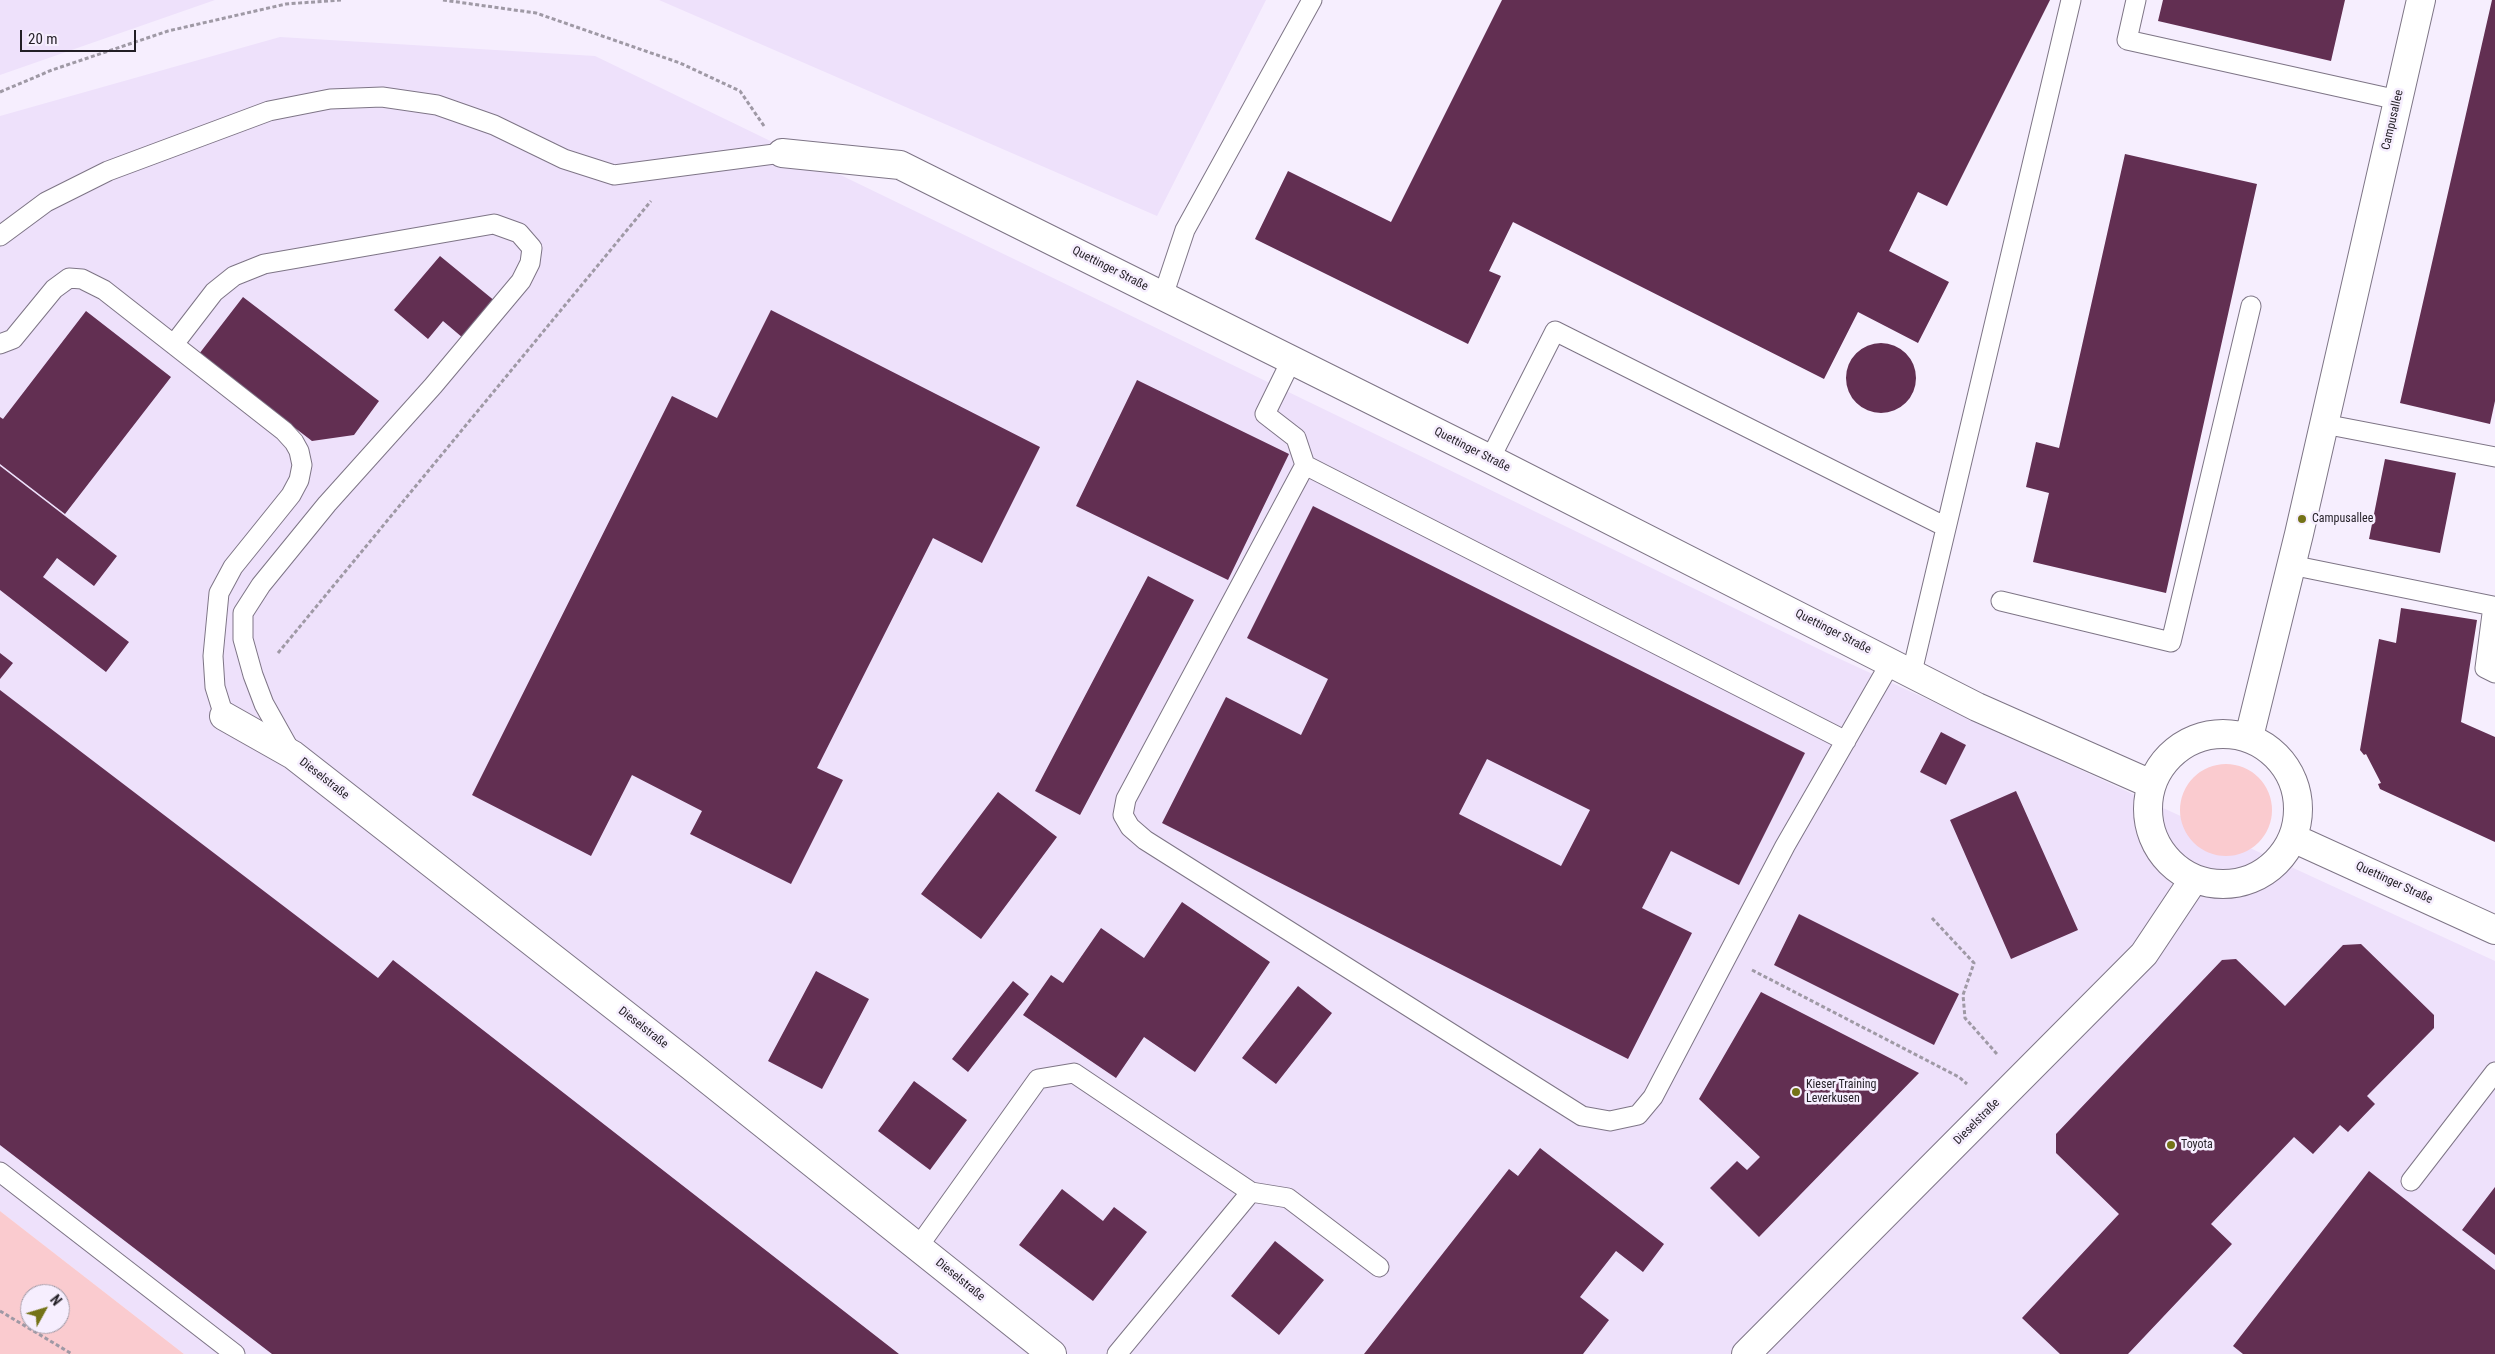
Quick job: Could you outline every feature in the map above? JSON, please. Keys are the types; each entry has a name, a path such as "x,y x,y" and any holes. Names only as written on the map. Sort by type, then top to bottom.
{"street":[{"name":"Campusallee","path":"2249,737 2324,424 2421,0"},
{"name":"Quettinger Straße","path":"782,153 900,165 1292,359 1978,706 2151,784"},
{"name":"Dieselstraße","path":"224,716 293,755 1052,1354"},
{"path":"2225,732 2249,737 2271,750 2288,768 2297,792 2298,817 2293,838 2282,857 2267,871 2250,880 2232,884 2212,884 2194,879 2174,867 2160,849 2150,829 2147,806 2151,784 2162,763 2180,746 2202,736 2225,732"},
{"name":"Quettinger Straße","path":"2293,838 2495,930"},
{"name":"Dieselstraße","path":"1746,1354 2144,954 2194,879"}],"lane":[{"path":"1163,296 1185,230 1312,0"},
{"path":"1305,465 1126,799 1123,815 1130,827 1145,840 1582,1116 1610,1121 1638,1115 1653,1097 1785,846 1846,740 1901,667 1946,527 2071,0"},
{"path":"2136,0 2127,40 2398,100"},
{"path":"0,236 46,202 108,172 269,111 330,99 382,97 437,105 494,125 564,159 614,175 682,164 782,153"},
{"path":"174,344 214,292 234,276 264,264 494,224 519,233 532,248 530,263 521,281 433,386 327,504 260,585 243,613 243,639 253,675 264,704 293,755"},
{"path":"0,344 13,339 54,289 69,278 82,278 104,290 284,431 299,451 302,465 299,480 291,495 233,567 219,593 213,656 214,687 224,716"},
{"path":"2001,601 2171,642 2251,306"},
{"path":"1490,459 1555,331 1946,527"},
{"path":"1292,359 1264,414 1296,438 1305,465 1846,740"},
{"path":"2324,424 2495,457"},
{"path":"2291,565 2493,606 2485,668 2495,673"},
{"path":"2411,1181 2495,1072"},
{"path":"918,1247 1038,1079 1074,1073 1251,1192 1288,1198 1380,1267"},
{"path":"0,1172 235,1354"},
{"path":"1117,1354 1251,1192"}],"path":[{"path":"0,92 52,70 168,31 286,4 341,0"},
{"path":"443,0 536,14 680,63 740,91 782,153"},
{"path":"253,675 277,654 682,164"},
{"path":"1932,918 1974,963 1963,995 1965,1018 2020,1080"},
{"path":"1727,957 1959,1077 1992,1107"},
{"path":"0,1311 72,1354"}],"shaded area":[{"path":"0,0 215,0 0,75"},
{"path":"659,0 1266,0 1157,216"},
{"path":"280,37 595,56 1827,653 2495,961 2495,1354 184,1354 0,1211 0,116"},
{"path":"2226,764 2244,767 2259,777 2269,792 2272,810 2269,828 2259,843 2244,853 2226,856 2208,853 2193,843 2183,828 2180,810 2183,792 2193,777 2208,767"},
{"path":"0,1211 184,1354 0,1354"}],"building":[{"path":"1502,0 2050,0 1947,206 1918,192 1889,251 1949,282 1918,343 1858,312 1824,379 1513,222 1489,271 1501,276 1468,344 1255,239 1288,171 1391,222"},
{"path":"2163,0 2345,0 2331,61 2158,21"},
{"path":"2492,0 2495,0 2495,401 2490,424 2400,403"},
{"path":"2125,154 2257,184 2166,593 2033,562 2049,493 2026,487 2036,442 2059,448"},
{"path":"440,256 507,311 476,349 443,321 428,339 394,310"},
{"path":"243,297 379,401 354,435 312,441 199,354"},
{"path":"771,310 1040,447 982,563 933,538 817,768 843,780 791,884 690,834 702,811 632,775 591,856 472,795 672,396 717,418"},
{"path":"86,311 171,377 65,514 0,464 0,417 3,419"},
{"path":"1888,343 1901,349 1910,358 1914,364 1916,378 1914,392 1906,403 1895,411 1874,413 1867,411 1856,403 1848,392 1846,371 1848,364 1856,353 1867,345"},
{"path":"1137,380 1289,454 1228,580 1076,506"},
{"path":"2385,459 2456,473 2440,553 2369,539"},
{"path":"0,466 117,556 94,586 57,558 43,577 129,642 106,672 0,590"},
{"path":"1313,506 1805,753 1739,885 1671,851 1642,908 1692,933 1628,1059 1162,823 1226,697 1301,735 1328,679 1247,638","holes":["1487,759 1590,810 1561,866 1459,814"]},
{"path":"1148,576 1194,600 1080,815 1035,791"},
{"path":"2401,608 2477,620 2461,722 2495,737 2495,842 2380,789 2378,784 2381,783 2366,754 2364,755 2360,750 2379,639 2396,643"},
{"path":"0,653 13,663 0,679"},
{"path":"0,690 378,978 393,960 899,1354 272,1354 0,1145"},
{"path":"1941,732 1966,745 1946,785 1920,772"},
{"path":"2016,791 2078,930 2011,959 1950,820"},
{"path":"998,792 1057,837 981,939 921,894"},
{"path":"1182,902 1270,962 1195,1072 1144,1037 1116,1078 1023,1015 1051,975 1063,983 1101,928 1144,958"},
{"path":"1799,914 1959,994 1934,1045 1774,965"},
{"name":"Toyota","path":"2361,944 2434,1015 2434,1028 2367,1096 2375,1104 2348,1132 2340,1125 2313,1154 2294,1137 2211,1224 2232,1244 2128,1354 2060,1354 2022,1318 2119,1214 2056,1153 2056,1134 2222,960 2236,959 2285,1006 2343,945"},
{"path":"816,971 869,999 822,1089 768,1061"},
{"path":"1013,981 1029,994 968,1072 952,1059"},
{"path":"1298,986 1332,1013 1276,1084 1242,1058"},
{"path":"1761,992 1919,1073 1759,1237 1710,1188 1737,1161 1747,1170 1760,1157 1699,1099"},
{"path":"914,1081 967,1120 930,1170 878,1131"},
{"path":"1540,1148 1664,1244 1643,1272 1616,1251 1580,1297 1609,1320 1583,1354 1364,1354 1509,1169 1518,1176"},
{"path":"2369,1171 2495,1270 2495,1354 2243,1354 2233,1346"},
{"path":"2495,1187 2495,1255 2462,1230"},
{"path":"1062,1189 1103,1221 1114,1207 1147,1232 1093,1301 1019,1245"},
{"path":"1275,1241 1324,1280 1279,1335 1231,1296"}],"place":[{"name":"Campusallee","path":"2302,519"},
{"name":"Kieser Training Leverkusen","path":"1796,1092"},
{"name":"Toyota","path":"2171,1145"}]}
